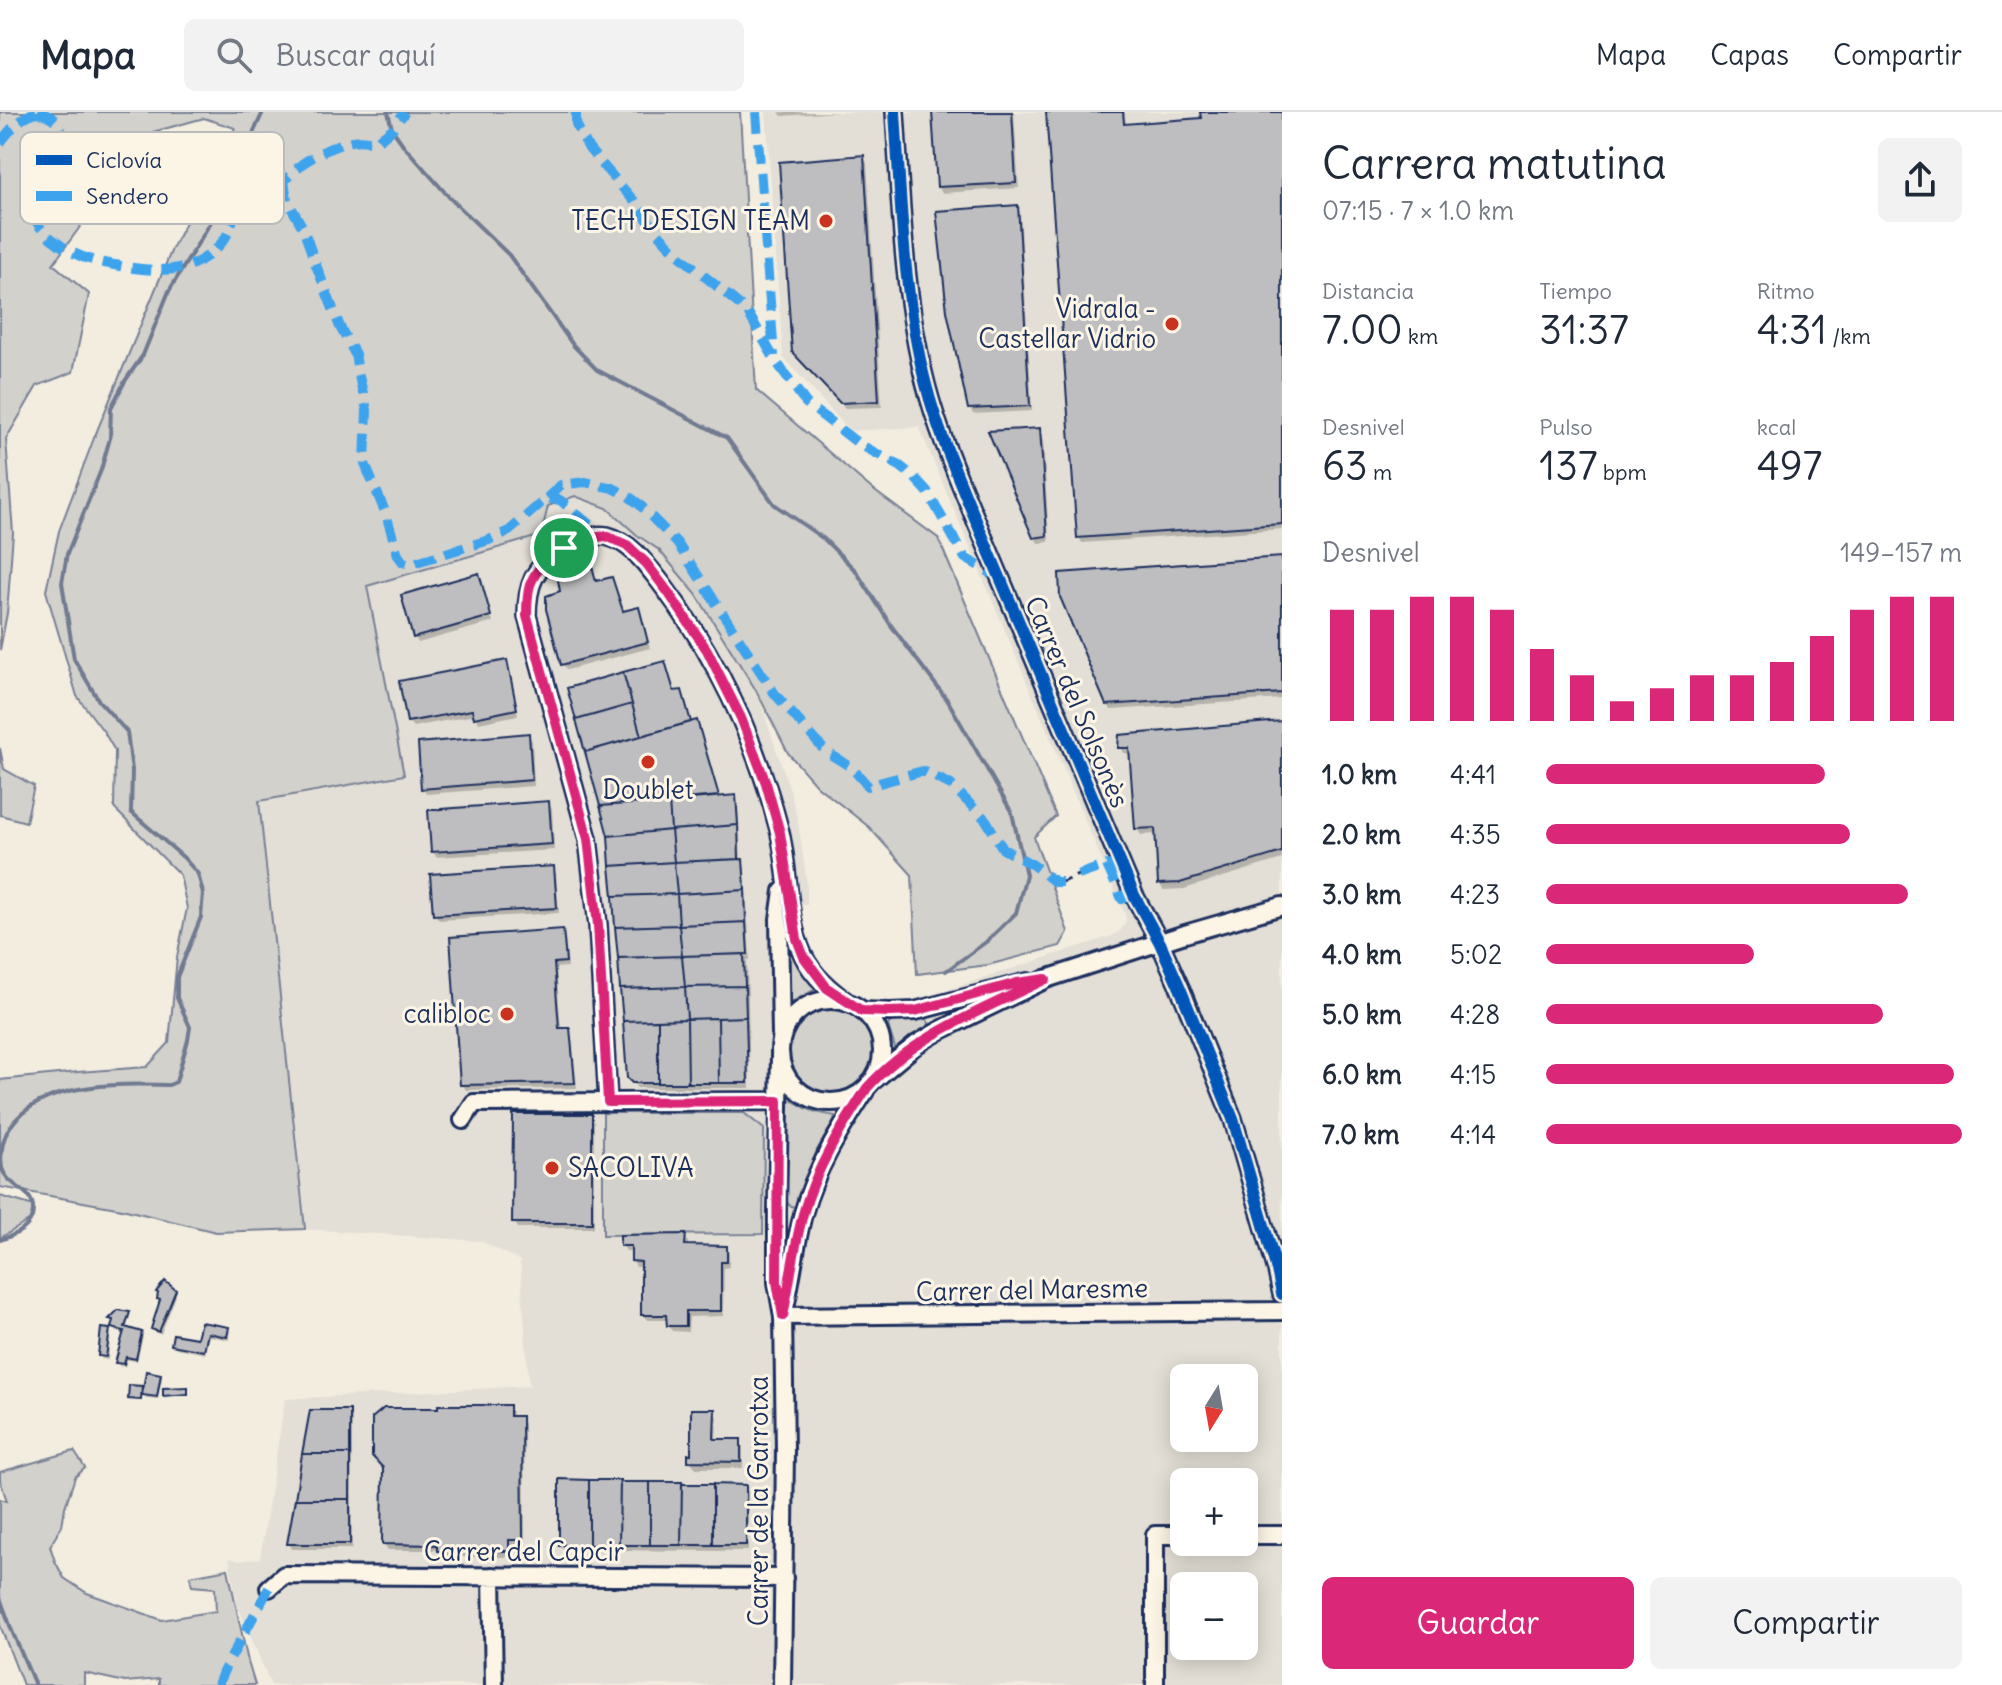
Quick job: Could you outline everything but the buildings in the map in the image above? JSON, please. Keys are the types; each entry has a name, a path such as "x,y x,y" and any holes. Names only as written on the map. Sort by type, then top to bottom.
{"street":[{"name":"Carrer del Solsonès","path":"895,112 909,301 931,404 966,496 1134,895 1180,988 1233,1119 1282,1294"},
{"name":"Carrer de la Garrotxa","path":"608,1102 598,925 588,839 527,616 529,587 544,563 564,548 589,537 606,536 627,545 646,563 707,650 741,718 766,783 780,833 793,919 804,957 827,988 855,1007"},
{"name":"Carrer de la Garrotxa","path":"782,1685 785,1451 783,1316 777,1282 779,919 786,866"},
{"path":"1046,979 1017,983 915,1011 890,1012 855,1007 834,1000 819,1002 794,1016 786,1027 780,1048 783,1069 800,1092 813,1099 841,1102 855,1097 917,1044 1046,979 1282,906"},
{"path":"855,1007 871,1020 882,1043 880,1068 871,1084"},
{"name":"Carrer de la Garrotxa","path":"783,1316 797,1238 813,1184 832,1144 871,1084"},
{"path":"463,1120 474,1103 778,1101"},
{"name":"Carrer del Maresme","path":"783,1316 1282,1311"},
{"path":"1155,1685 1155,1535 1170,1535"},
{"path":"1258,1535 1282,1535"},
{"name":"Carrer del Capcir","path":"269,1588 284,1575 784,1578"},
{"path":"492,1576 494,1685"}],"path":[{"path":"1062,882 1078,875"}],"shaded area":[{"path":"0,112 740,112 756,390 872,489 938,538 1056,816 1034,837 1068,932 1060,946 988,965 917,974 912,875 869,827 817,786 788,753 757,692 696,594 659,550 607,508 575,496 548,506 539,536 367,586 404,775 259,801 305,1229 216,1232 122,1209 0,1187 0,1080 147,1067 169,1043 177,957 187,908 180,875 114,808 115,751 77,696 46,591 59,531 172,249 185,224 284,224 284,132 233,132 235,128 204,118 153,132 20,132 20,224 82,224 53,264 89,294 73,372 37,386 6,439 13,533 7,613 0,650"},
{"path":"766,112 1282,112 1282,1685 271,1685 237,1604 229,1558 239,1561 260,1558 285,1399 529,1386 520,1261 481,1241 305,1229 259,801 404,775 367,586 538,536 548,506 576,495 608,508 637,535 659,550 696,594 757,692 798,821 807,884 807,905 801,905 805,935 822,968 837,984 856,996 879,1003 903,1004 1112,936 1125,924 1123,910 919,427 850,431 783,357"},
{"path":"0,748 4,769 34,786 26,822 0,815"},
{"path":"793,952 816,989 792,1002 788,999 789,955"},
{"path":"830,1006 847,1010 862,1020 872,1035 876,1052 872,1069 862,1084 847,1094 830,1098 813,1094 798,1084 788,1069 784,1052 788,1035 798,1020 813,1010"},
{"path":"926,1018 928,1028 900,1048 895,1048 888,1025 892,1021"},
{"path":"790,1100 835,1116 817,1150 794,1207 786,1200 787,1104"},
{"path":"603,1113 744,1113 764,1129 763,1234 603,1235"},
{"path":"0,1196 34,1206 32,1219 0,1238"},
{"path":"74,1451 85,1468 75,1477 62,1526 50,1546 64,1578 87,1593 162,1620 216,1611 215,1588 192,1586 190,1576 228,1569 255,1685 159,1685 159,1679 125,1682 84,1673 84,1685 23,1685 0,1625 0,1499 7,1501 0,1472"}],"waterway":[{"path":"254,132 263,112"},
{"path":"388,112 392,129 404,146 449,197 509,255 573,345 597,370 727,438 774,504 824,539 856,571 890,624 948,701 1012,813 1026,875 1016,913 986,942 946,971"},
{"path":"0,1240 22,1230 32,1216 29,1197 9,1180 1,1163 7,1132 24,1112 41,1101 83,1088 169,1085 176,1082 188,1040 190,1027 177,998 177,977 201,917 203,893 198,874 131,812 132,770 127,732 99,701 74,659 62,583 67,554 101,470 110,438 111,408 143,355 169,291 210,224"},
{"path":"0,1598 35,1685"}],"marked path":[{"path":"0,143 20,121 36,112"},
{"path":"37,112 52,118 61,132"},
{"path":"284,180 302,164 333,147 355,140 376,142 392,129 405,112"},
{"path":"576,112 576,124 589,149 680,256 747,311 775,360 806,403 859,444 914,477 927,491 965,558 1000,578"},
{"path":"756,112 774,356"},
{"path":"284,180 287,200 303,228 340,327 355,354 367,410 365,464 403,562 410,564 489,540 509,531 547,498 560,500 603,536"},
{"path":"38,224 48,236 84,257 152,270 168,270 198,262 223,241 231,224"},
{"path":"547,498 561,485 585,482 613,488 627,495 677,543 775,694 825,751 851,767 868,786 923,771 951,785 986,820 1003,849 1033,865 1055,882 1062,882"},
{"path":"1078,875 1107,865 1122,899 1134,895"},
{"path":"218,1685 269,1588"}],"cycle path":[{"path":"895,112 901,215 912,318 935,417 1134,895 1180,988 1233,1119 1282,1294"},
{"path":"608,1102 598,925 588,839 527,616 531,586 538,570 552,556 577,541 607,536 624,543 661,583 700,640 732,700 770,796 782,845 793,925 803,955 822,982 848,1003"}],"place":[{"name":"TECH DESIGN TEAM","path":"826,221"},
{"name":"Vidrala - Castellar Vidrio","path":"1172,324"},
{"name":"Doublet","path":"648,762"},
{"name":"calibloc","path":"507,1014"},
{"name":"SACOLIVA","path":"552,1168"}],"route":[{"path":"606,536 627,545 646,563 707,650 741,718 766,783 780,833 797,939 804,957 827,988 862,1011 915,1011 1017,983 1046,979 917,1044 867,1088 843,1125 813,1184 797,1238 783,1316 777,1282 778,1101 608,1102 598,925 588,839 527,616 529,587 535,574 564,548 589,537 606,536"}]}
